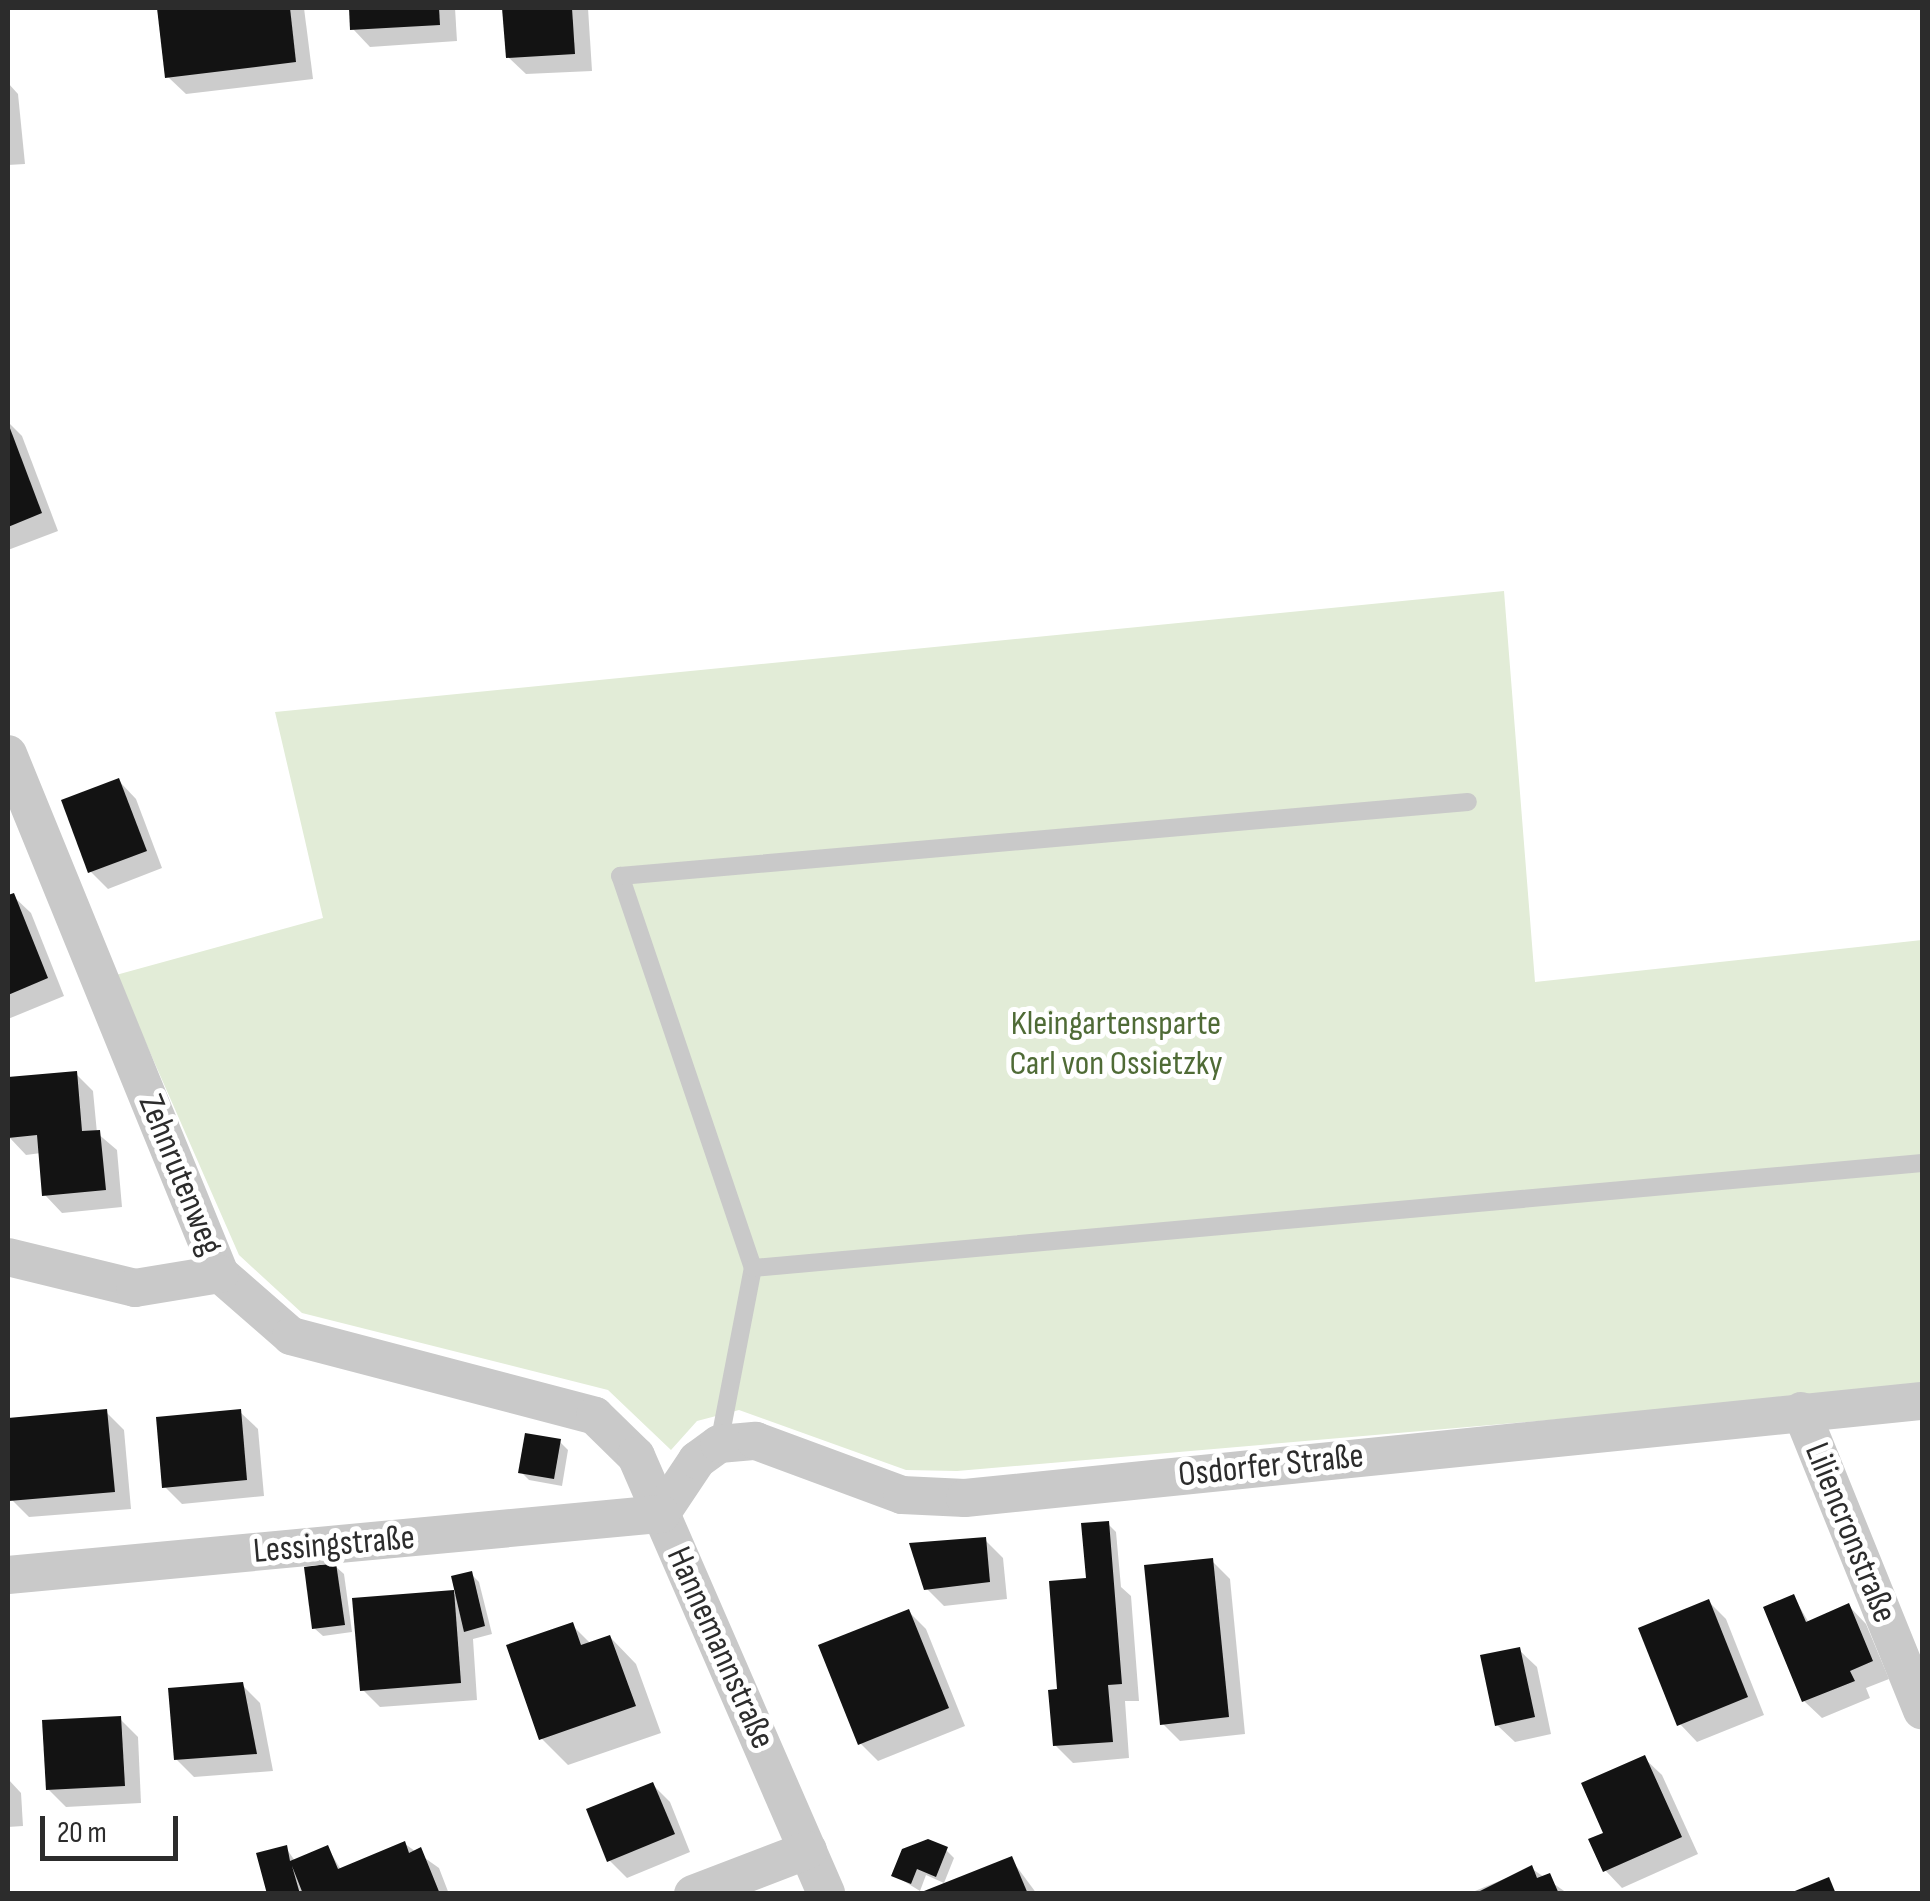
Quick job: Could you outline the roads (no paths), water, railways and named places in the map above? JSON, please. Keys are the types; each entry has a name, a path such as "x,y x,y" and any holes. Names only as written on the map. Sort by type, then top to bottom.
{"street":[{"name":"Zehnrutenweg","path":"8,754 220,1274 290,1336 594,1416"},
{"path":"8,1256 136,1288 220,1274"},
{"name":"Osdorfer Straße","path":"719,1444 756,1440 902,1495 965,1498 1922,1401"},
{"name":"Liliencronstraße","path":"1801,1411 1922,1711"},
{"name":"Hannemannstraße","path":"594,1416 636,1456 826,1894"},
{"path":"661,1514 697,1460 719,1444"},
{"name":"Lessingstraße","path":"8,1575 661,1514"},
{"path":"693,1894 808,1850"}],"lane":[{"path":"719,1444 753,1268 620,876 1468,802"},
{"path":"753,1268 1922,1164"}],"park label":[{"name":"Kleingartensparte Carl von Ossietzky","path":"1116,1044"}]}
